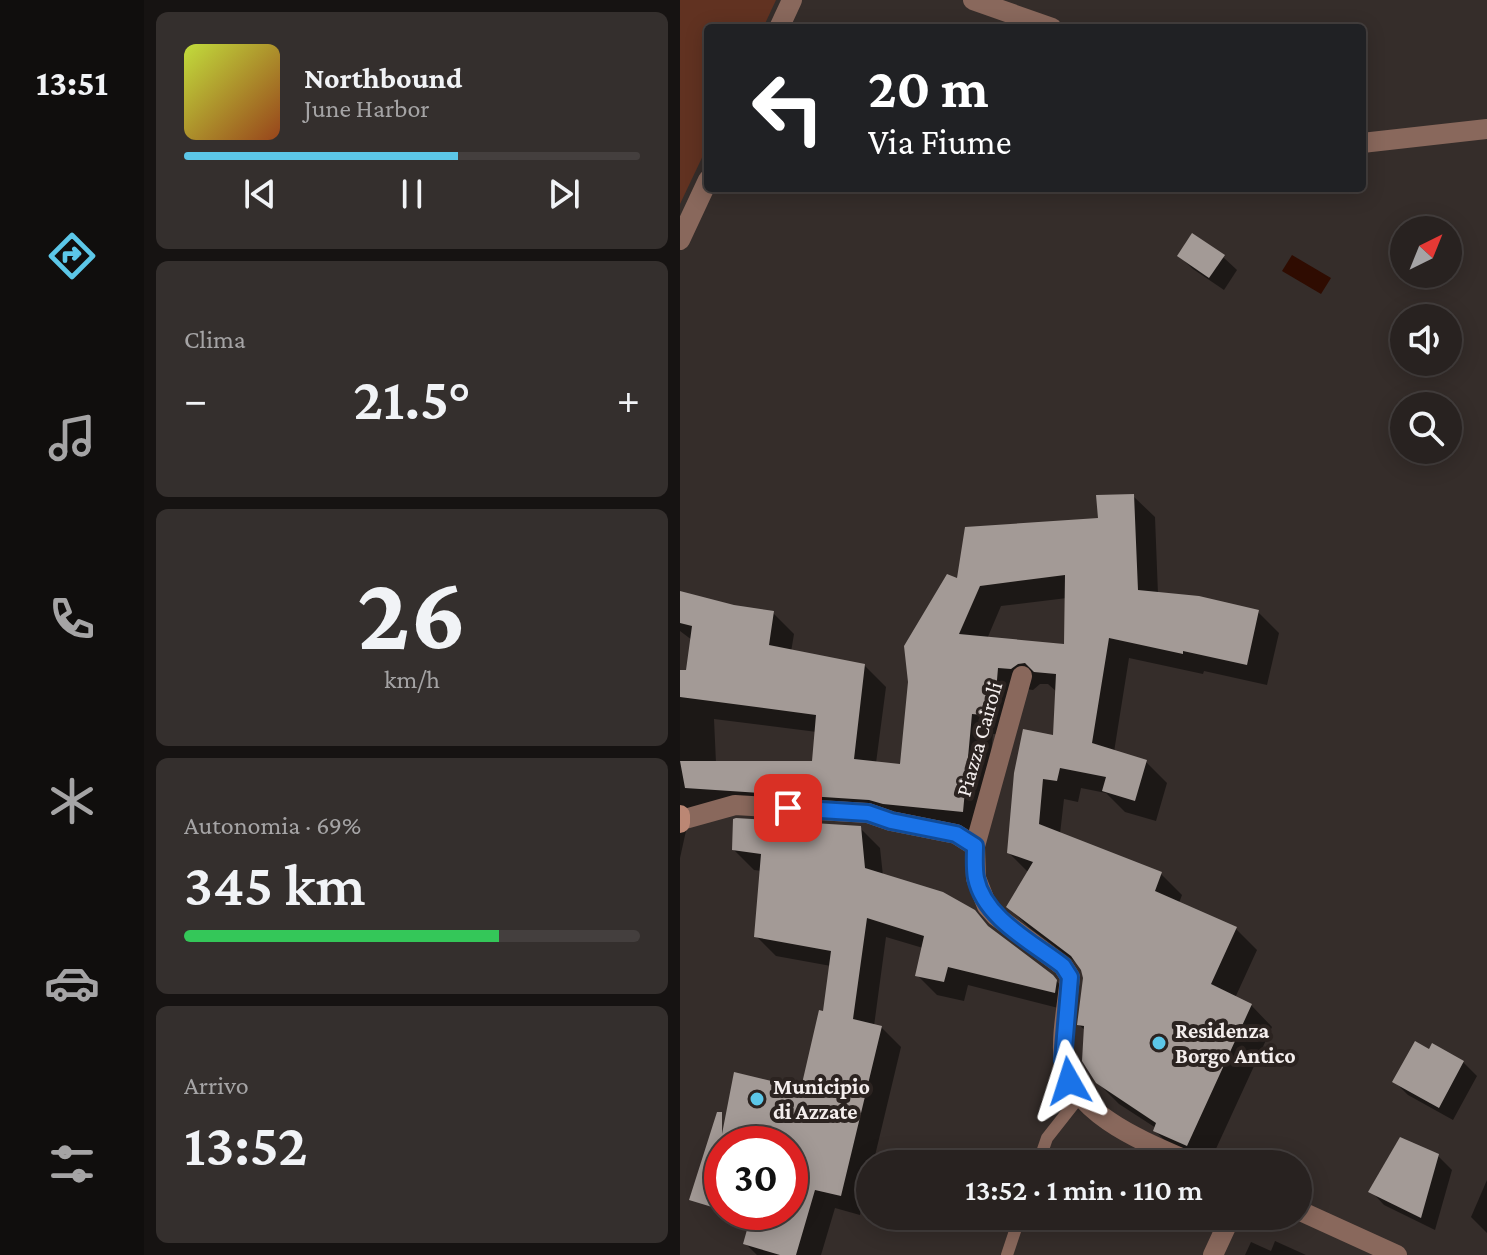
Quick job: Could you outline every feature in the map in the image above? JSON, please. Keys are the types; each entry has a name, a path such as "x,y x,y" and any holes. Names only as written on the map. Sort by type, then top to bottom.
{"street":[{"path":"781,24 792,0"},
{"path":"973,0 1041,24"},
{"path":"1366,143 1487,129"},
{"path":"680,240 704,189"},
{"name":"Piazza Cairoli","path":"975,846 1022,676"},
{"path":"680,819 735,805 868,813 891,821 956,834 975,846 976,878 987,906 1063,966 1070,977 1063,1060 1069,1081 1080,1096 1127,1134 1163,1150"},
{"path":"1312,1216 1397,1255"},
{"path":"1213,1255 1225,1230"}],"lane":[{"path":"1043,1150 1047,1138 1080,1096"},
{"path":"1007,1255 1015,1230"}],"shaded area":[{"path":"680,0 776,0 765,24 704,24 704,153 680,204"},
{"path":"1292,255 1331,278 1321,294 1282,271"}],"building":[{"path":"1192,233 1225,255 1209,278 1177,256"},
{"path":"1134,494 1138,590 1199,596 1259,610 1247,665 1109,638 1092,743 1147,760 1135,801 1102,791 1106,777 1060,768 1057,781 1043,779 1039,824 1162,872 1155,891 1237,927 1211,984 1252,1004 1187,1146 1153,1131 1156,1123 1096,1083 1082,1061 1084,1026 1077,1025 1083,978 1081,970 1071,956 1006,907 1033,862 1007,853 1014,773 1023,729 1053,735 1056,674 1034,672 1025,663 1011,669 998,668 994,716 972,714 963,812 869,800 685,788 680,761 812,761 816,715 680,697 680,670 686,670 692,626 680,623 680,591 734,605 774,611 769,645 865,664 854,759 900,764 908,682 904,646 947,574 957,578 965,527 1098,518 1096,495","holes":["1065,575 1064,644 959,634 980,586"]},
{"path":"733,819 861,826 865,868 943,892 975,910 988,926 1057,980 1055,993 948,967 944,982 915,976 924,936 867,918 853,1019 882,1026 841,1196 815,1190 808,1214 808,1126 724,1126 734,1072 801,1088 819,1010 823,1011 831,951 754,937 761,854 732,850"},
{"path":"1415,1041 1429,1049 1432,1043 1464,1061 1439,1108 1392,1082"},
{"path":"717,1112 722,1112 722,1126 713,1126"},
{"path":"1400,1137 1439,1154 1421,1218 1368,1192"},
{"path":"704,1153 704,1205 689,1200"},
{"path":"747,1230 803,1230 796,1255 780,1255 743,1244"}],"place":[{"name":"Residenza Borgo Antico","path":"1159,1043"},
{"name":"Municipio di Azzate","path":"757,1099"}],"route":[{"path":"788,808 868,813 891,821 956,834 975,846 976,878 987,906 1063,966 1070,977 1063,1060 1069,1081"}]}
